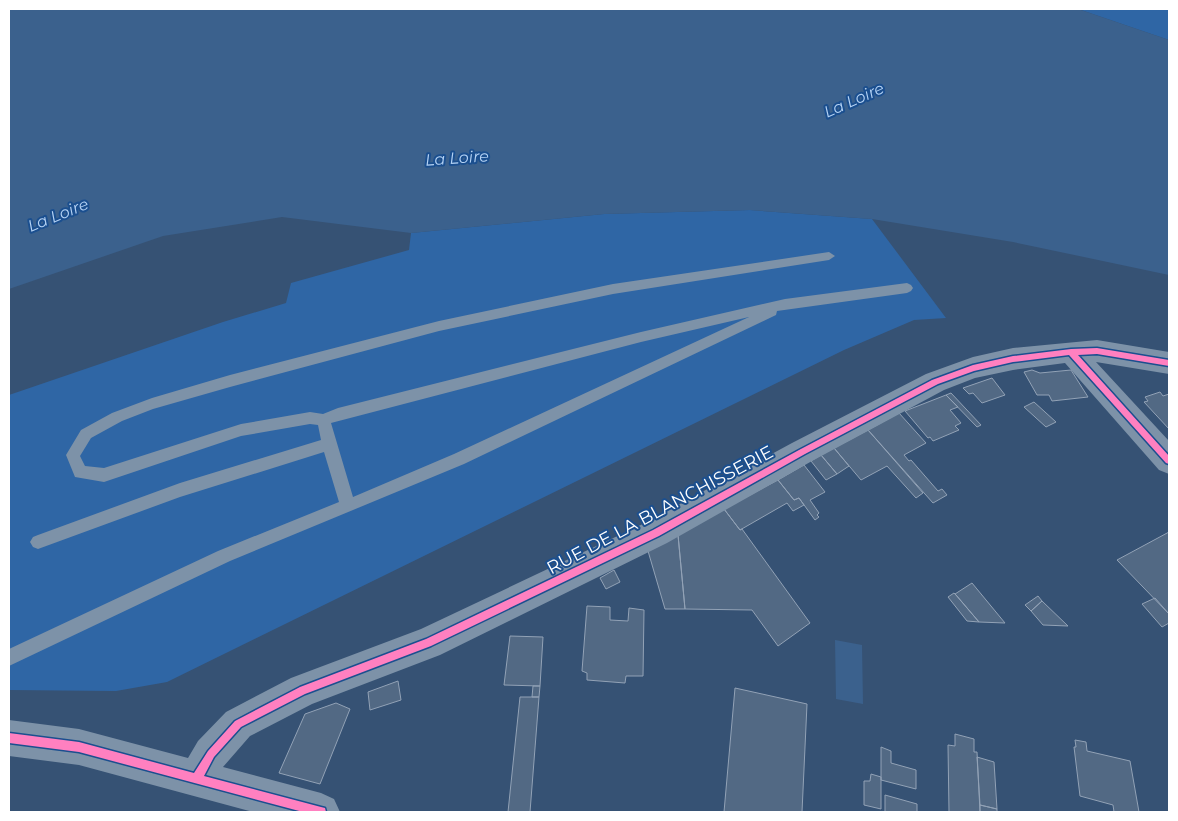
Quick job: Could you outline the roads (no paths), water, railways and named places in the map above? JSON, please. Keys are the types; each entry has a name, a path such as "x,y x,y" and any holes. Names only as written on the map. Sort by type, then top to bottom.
{"street":[{"name":"RUE DE LA BLANCHISSERIE","path":"197,778 211,754 238,724 303,690 428,643 656,533 802,452 935,382 973,368 1013,359 1071,352 1097,351 1169,363"},
{"path":"1071,352 1169,461"},
{"path":"9,738 78,747 321,812"}],"lane":[{"path":"829,256 603,291 439,326 240,378 152,404 117,417 86,434 73,455 80,472 104,474 241,430 310,418 323,420 338,414 641,336 785,304 907,288"},
{"path":"9,658 224,556 468,455 755,321 785,304"},
{"path":"323,420 328,430 328,444 348,506"},
{"path":"38,542 180,490 328,444"}],"water":[{"name":"La Loire","path":"9,9 1078,9 1169,40 1169,275 1013,242 872,219 750,210 604,214 411,233 282,217 163,236 9,289"},
{"path":"835,640 862,645 863,704 836,699"}]}
